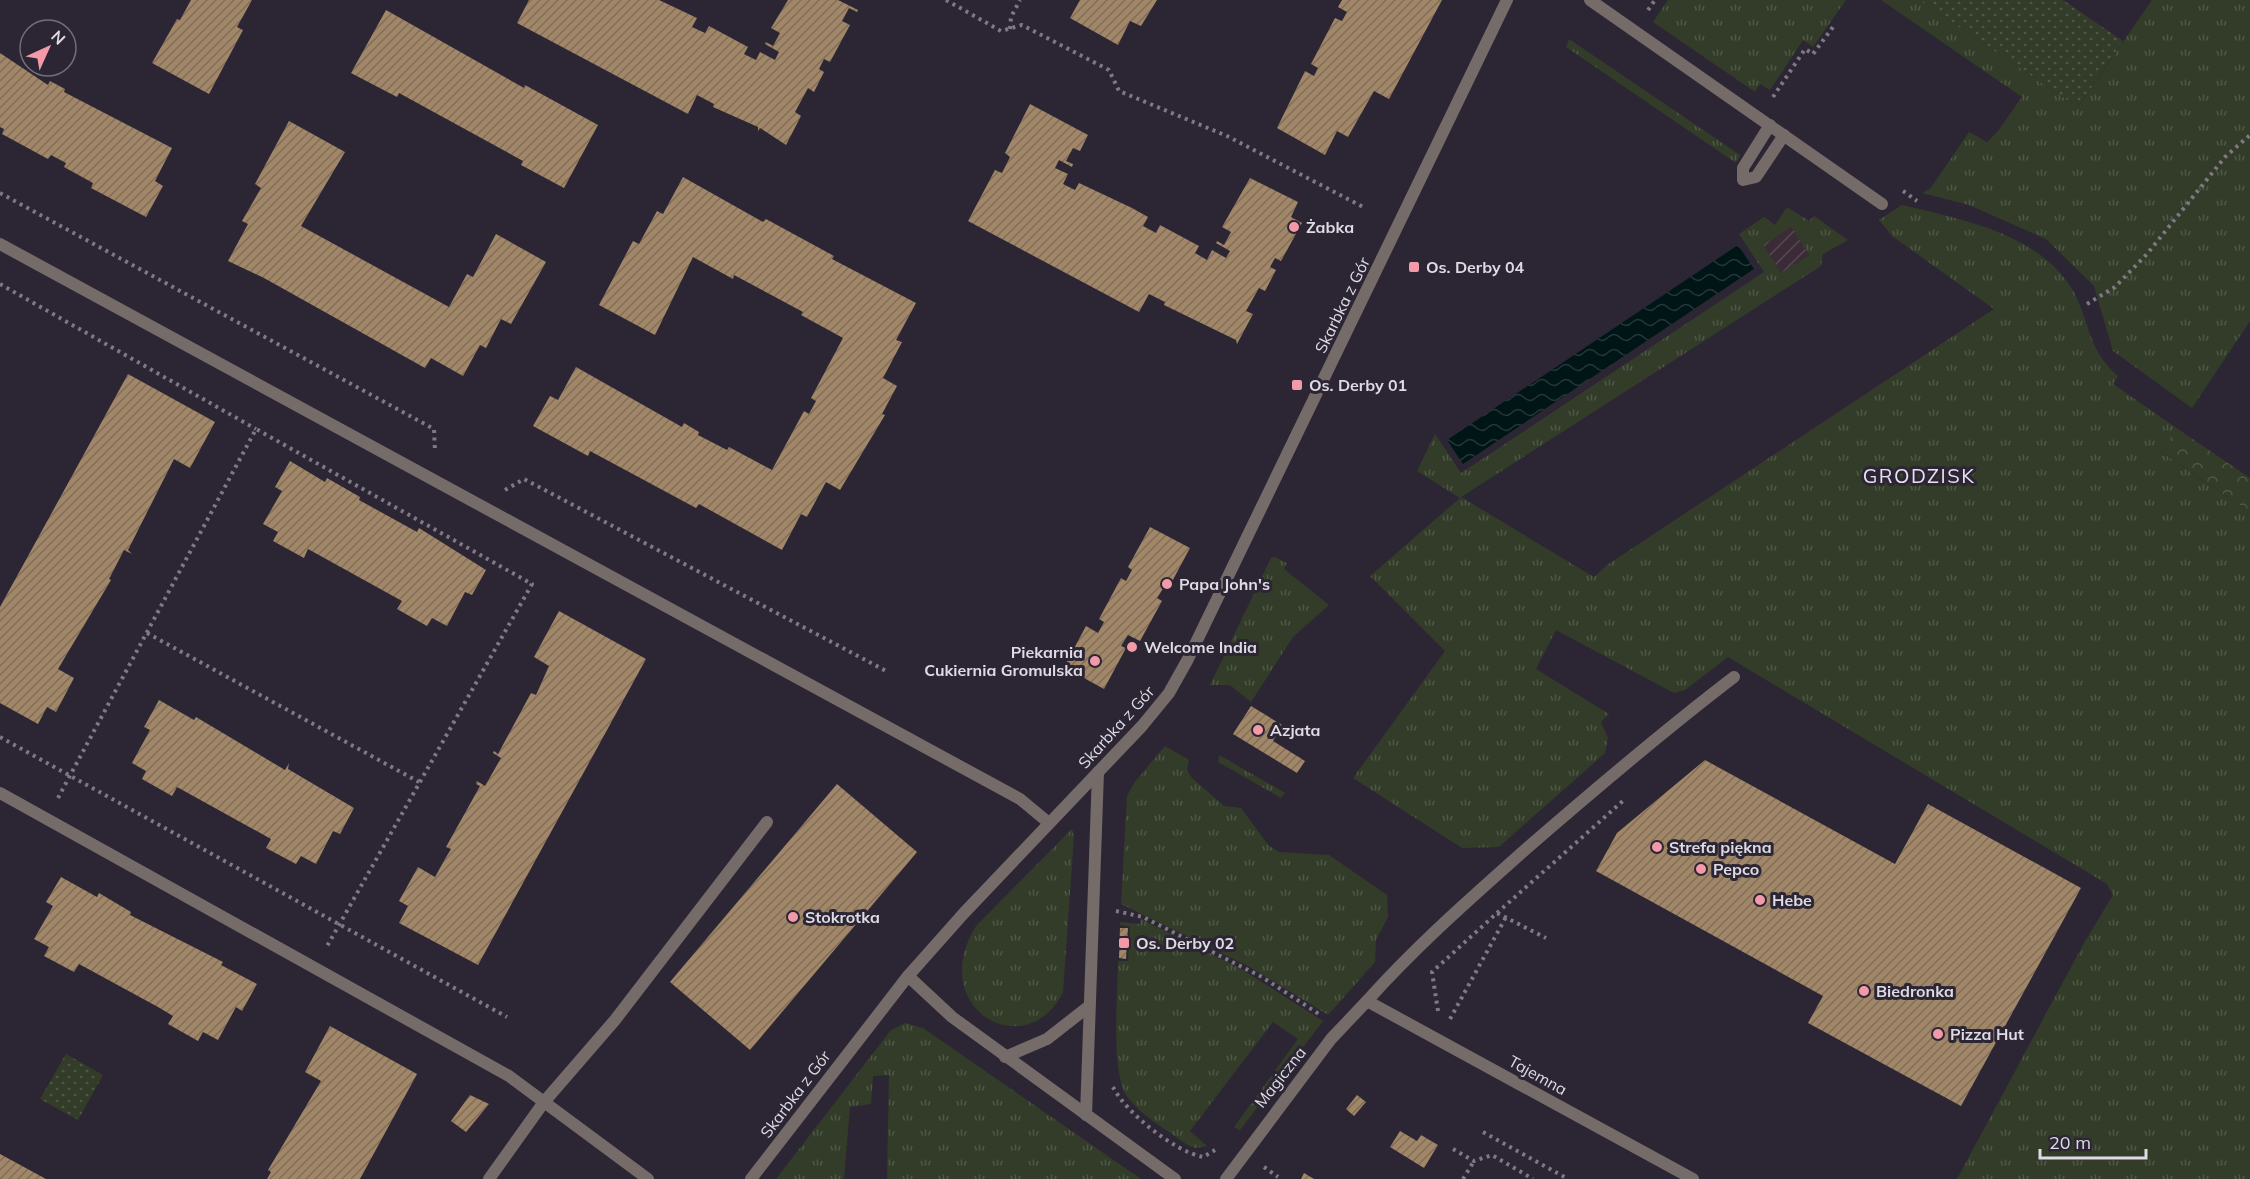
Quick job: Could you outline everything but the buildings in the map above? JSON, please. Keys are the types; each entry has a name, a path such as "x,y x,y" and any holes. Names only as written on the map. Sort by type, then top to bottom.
{"street":[{"name":"Skarbka z Gór","path":"751,1179 908,976 1049,822 1158,708 1177,680 1507,0"},
{"path":"1590,0 1882,204"},
{"path":"1770,125 1743,168 1743,180 1756,177 1784,135"},
{"path":"0,244 1020,799 1049,822"},
{"name":"Magiczna","path":"1226,1179 1275,1111 1340,1028 1406,958 1638,751 1734,677"},
{"path":"1086,1115 1098,772"},
{"path":"0,793 509,1076 648,1179"},
{"path":"489,1179 544,1102 615,1020 767,822"},
{"path":"908,976 952,1017 1175,1179"},
{"name":"Tajemna","path":"1367,1001 1693,1179"},
{"path":"1005,1057 1047,1039 1088,1007"}],"path":[{"path":"946,0 1001,31 1022,25 1109,70 1119,91 1227,136 1365,208"},
{"path":"1010,28 1011,17 1020,0"},
{"path":"1782,104 1772,97 1805,49 1813,54 1833,27"},
{"path":"2087,304 2115,287 2147,255 2225,157 2250,135"},
{"path":"1896,185 1917,201"},
{"path":"0,193 434,429 435,462"},
{"path":"0,284 532,584 338,923 315,970"},
{"path":"46,818 71,776 256,429"},
{"path":"498,494 524,479 888,672"},
{"path":"147,633 419,782"},
{"path":"0,737 507,1017"},
{"path":"1506,917 1450,1020 1439,1014 1432,972 1627,798"},
{"path":"1115,922 1116,900"},
{"path":"1115,911 1143,917 1262,977 1340,1028"},
{"path":"1497,913 1546,938"},
{"path":"1112,1078 1114,1088 1132,1113 1182,1150 1203,1157 1219,1148"},
{"path":"1483,1132 1568,1179"},
{"path":"1453,1149 1474,1161"},
{"path":"1463,1179 1474,1161 1492,1155 1533,1179"}],"shaded area":[{"path":"1791,226 1809,255 1781,273 1762,244"}],"green space":[{"path":"1668,0 1846,0 1813,47 1803,40 1770,90 1760,84 1755,92 1653,22"},
{"path":"1881,0 1919,0 2078,107 2152,0 2250,0 2250,321 2192,408 2113,351 2094,286 2046,239 1969,205 1922,193 1930,189 1969,132 1987,142 1998,131 2022,97"},
{"path":"1919,0 2063,0 2123,41 2078,107"},
{"path":"1569,39 1740,155 1736,163 1566,47"},
{"path":"1902,205 1996,231 2039,254 2057,270 2072,289 2100,356 2118,376 2113,384 2178,429 2160,451 2250,512 2250,1179 1957,1179 2084,943 2113,895 2107,884 1728,657 1685,690 1674,693 1556,630 1536,669 1609,714 1601,722 1608,738 1605,753 1499,847 1462,848 1353,778 1445,651 1370,576 1460,498 1417,471 1435,434 1461,473 1764,272 1739,234 1764,217 1775,225 1787,207 1809,221 1814,216 1848,240 1823,254 1821,266 1461,497 1594,577 1607,565 1994,309 1892,236 1879,220","holes":["1791,227 1809,255 1781,273 1763,245"]},
{"path":"2178,429 2250,478 2250,512 2159,450"},
{"path":"1275,557 1287,563 1284,569 1329,605 1293,637 1251,702 1230,685 1210,685 1271,558"},
{"path":"1165,746 1189,760 1187,770 1191,777 1224,806 1241,808 1269,846 1279,852 1329,855 1387,895 1388,917 1376,940 1375,962 1328,1015 1250,967 1121,904 1127,796 1134,783"},
{"path":"1219,755 1285,793 1281,798 1218,762"},
{"path":"1072,829 1074,836 1063,992 1047,1014 1027,1025 1006,1026 987,1018 972,1003 963,982 964,956 976,926"},
{"path":"1141,919 1243,970 1323,1021 1240,1130 1234,1127 1298,1039 1273,1022 1190,1131 1207,1146 1195,1148 1186,1144 1156,1123 1134,1105 1122,1086 1117,1052 1118,961 1128,961 1130,927 1120,925 1120,922 1140,924"},
{"path":"905,1023 923,1028 1141,1179 887,1179 889,1075 873,1076 871,1104 850,1107 844,1179 776,1179 891,1030"},
{"path":"66,1054 103,1075 78,1120 40,1099"}],"water":[{"path":"1738,245 1754,269 1463,464 1447,440"}],"place":[{"name":"Żabka","path":"1294,227"},
{"name":"Os. Derby 04","path":"1414,267"},
{"name":"Os. Derby 01","path":"1297,385"},
{"name":"Papa John's","path":"1167,584"},
{"name":"Welcome India","path":"1132,647"},
{"name":"Piekarnia Cukiernia Gromulska","path":"1095,661"},
{"name":"Azjata","path":"1258,730"},
{"name":"Strefa piękna","path":"1657,847"},
{"name":"Pepco","path":"1701,869"},
{"name":"Hebe","path":"1760,900"},
{"name":"Stokrotka","path":"793,917"},
{"name":"Os. Derby 02","path":"1124,943"},
{"name":"Biedronka","path":"1864,991"},
{"name":"Pizza Hut","path":"1938,1034"}],"district":[{"name":"GRODZISK","path":"1919,475"}]}
